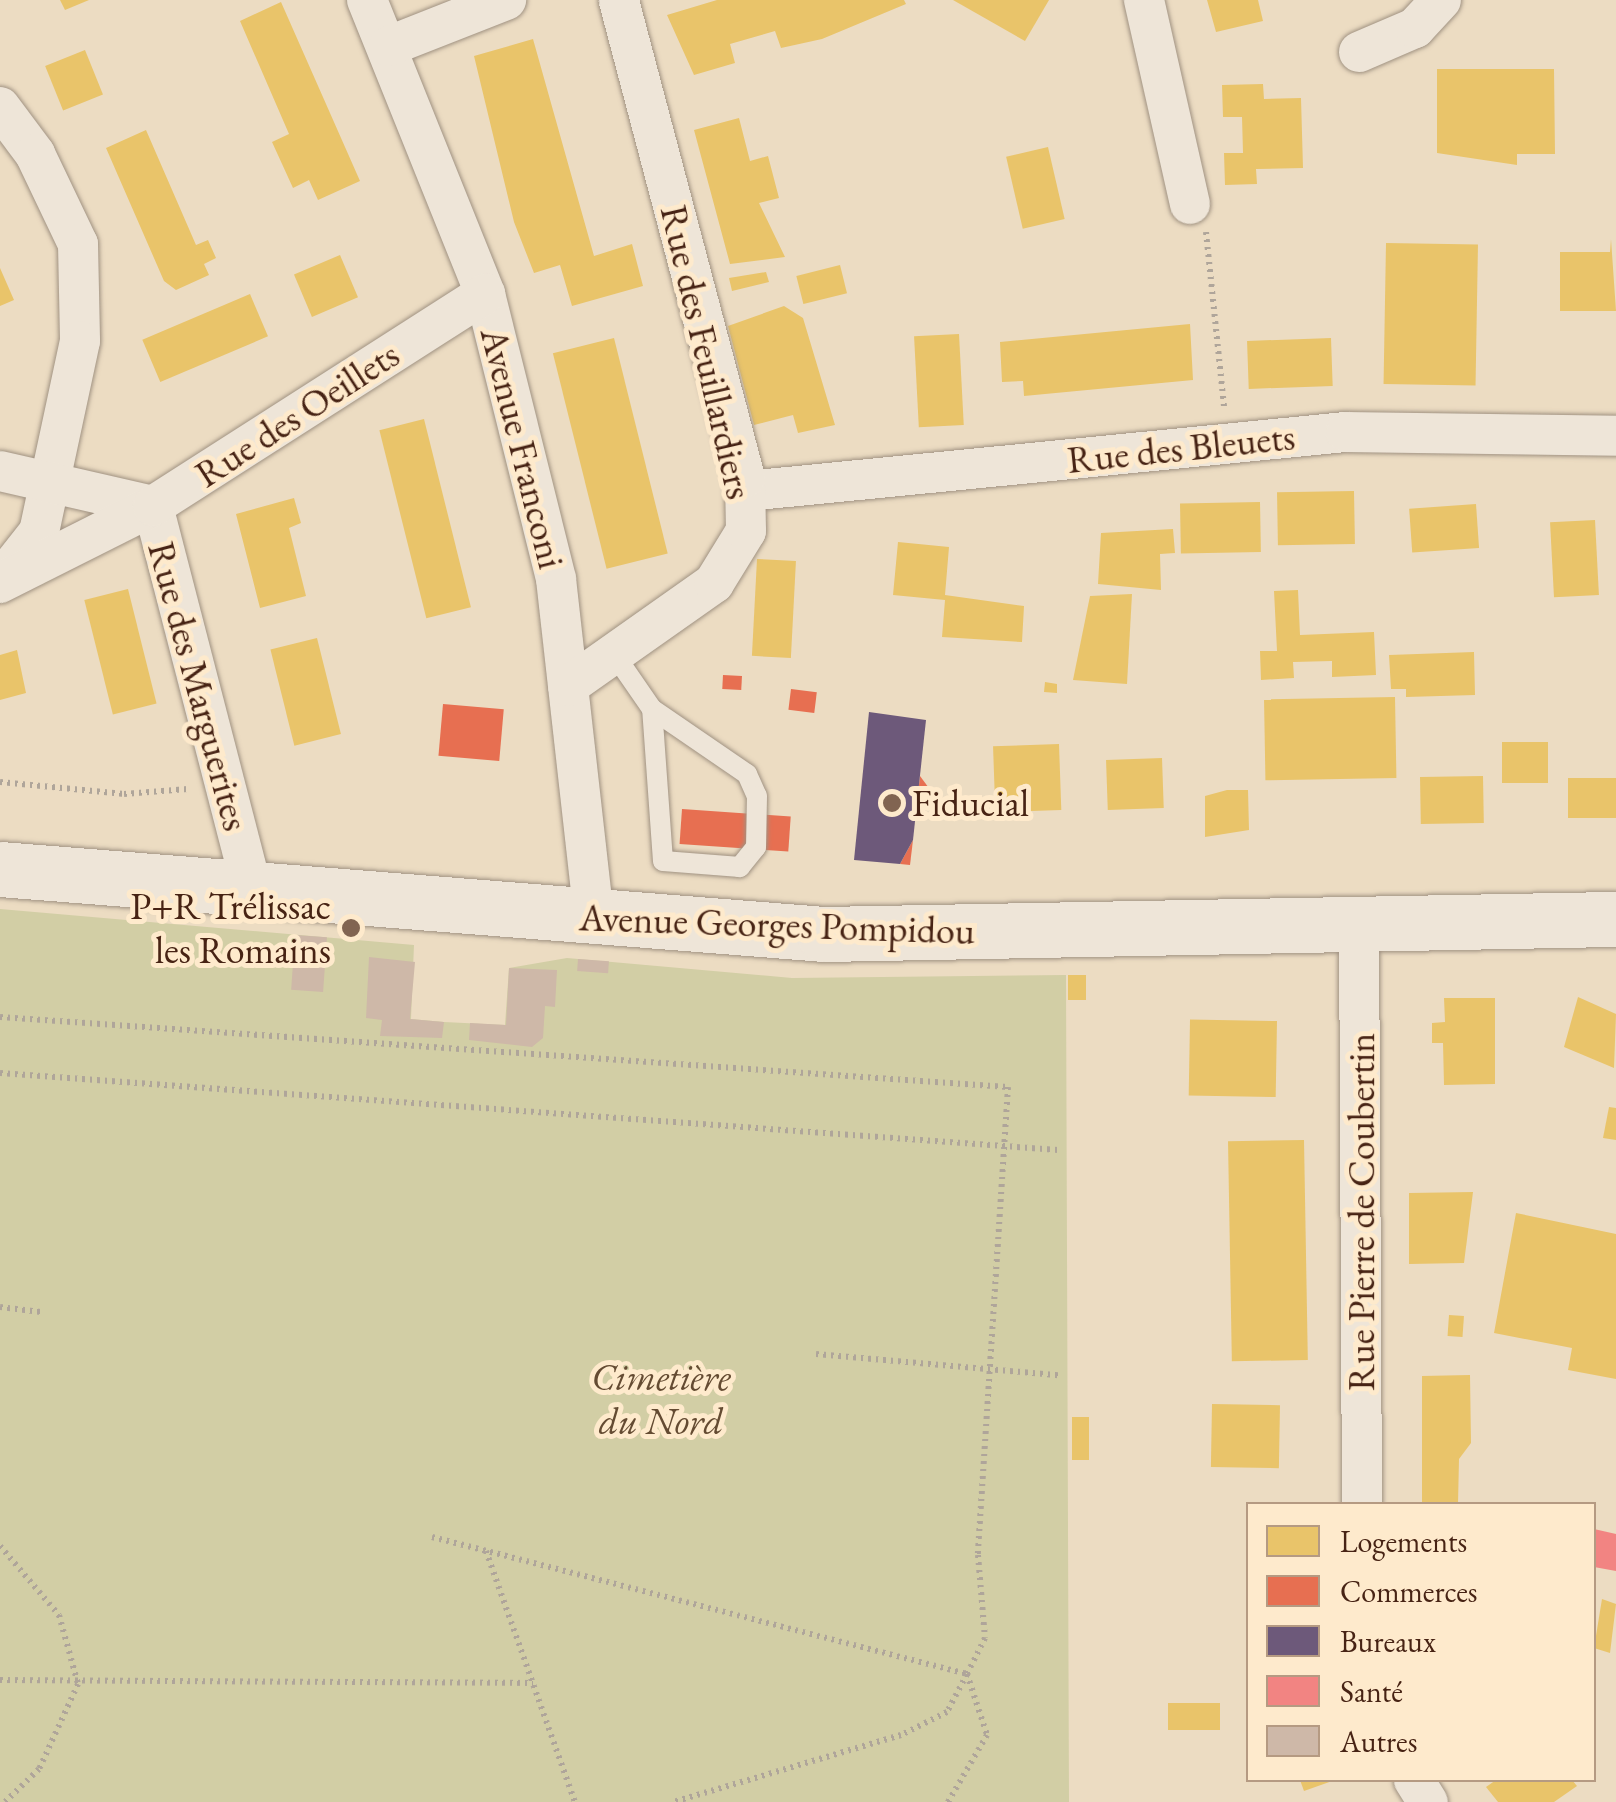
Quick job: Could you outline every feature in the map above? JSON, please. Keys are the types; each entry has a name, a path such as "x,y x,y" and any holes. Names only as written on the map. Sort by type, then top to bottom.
{"main road":[{"name":"Avenue Georges Pompidou","path":"0,869 824,934 1359,919 1616,919"}],"street":[{"name":"Avenue Franconi","path":"366,0 389,46 485,294 556,579 594,917"},
{"path":"389,46 506,0"},
{"name":"Rue des Feuillardiers","path":"568,686 714,583 746,531 746,491 618,0"},
{"path":"1144,0 1190,204"},
{"path":"1360,52 1416,28 1441,0"},
{"path":"0,107 36,154 78,244 80,341 52,485"},
{"name":"Rue des Oeillets","path":"0,582 152,506 485,294"},
{"name":"Rue des Bleuets","path":"746,491 1346,432 1616,436"},
{"name":"Rue des Marguerites","path":"0,471 152,506 252,890"},
{"name":"Rue des Oeillets","path":"0,582 39,532 52,485"},
{"name":"Rue Pierre de Coubertin","path":"1359,919 1362,1502"}],"lane":[{"path":"614,654 652,709 748,774 757,796 756,848 740,867 664,861 652,709"}],"path":[{"path":"1190,204 1216,262 1226,444"},
{"path":"0,782 124,794 226,790"},
{"path":"0,1016 1008,1088 1010,1147 978,1556 985,1638 947,1712 901,1735 673,1802"},
{"path":"0,1074 1058,1150"},
{"path":"0,1307 40,1312"},
{"path":"816,1354 1058,1375"},
{"path":"432,1537 967,1674"},
{"path":"0,1546 59,1615 78,1684 39,1769 5,1802"},
{"path":"486,1551 575,1802"},
{"path":"948,1802 987,1735 967,1674"},
{"path":"0,1680 78,1684 533,1682"}],"green space":[{"name":"Cimetière du Nord","path":"0,909 414,945 411,1019 444,1022 505,1025 509,968 567,958 792,978 1066,975 1069,1802 0,1802"}],"building: Logements":[{"path":"60,0 89,0 65,10"},
{"path":"717,0 904,0 906,4 822,39 781,48 775,31 730,44 735,63 694,75 667,15"},
{"path":"953,0 1049,0 1025,41"},
{"path":"1207,0 1258,0 1263,21 1216,32"},
{"path":"281,2 360,181 318,200 309,180 293,188 272,142 289,134 240,21"},
{"path":"533,39 594,256 632,244 643,286 572,306 560,265 534,273 514,222 474,56"},
{"path":"85,50 103,95 63,111 45,66"},
{"path":"1437,69 1554,69 1555,154 1517,154 1517,165 1437,153"},
{"path":"1263,84 1264,99 1301,98 1303,168 1256,169 1257,184 1225,185 1224,153 1243,153 1242,117 1223,117 1222,85"},
{"path":"739,118 750,161 768,156 779,198 759,203 785,257 730,264 694,130"},
{"path":"146,130 196,245 208,240 216,258 204,264 209,275 176,290 164,281 106,148"},
{"path":"1048,147 1065,219 1023,229 1006,157"},
{"path":"1611,239 1616,311 1560,311 1560,252 1610,252"},
{"path":"1386,243 1478,245 1476,386 1384,384"},
{"path":"340,255 358,297 312,317 294,275"},
{"path":"840,265 847,293 803,304 796,276"},
{"path":"0,268 14,300 0,306"},
{"path":"766,272 769,282 732,291 729,278"},
{"path":"250,294 268,336 160,382 142,340"},
{"path":"784,306 803,318 835,425 798,433 793,415 754,425 728,326"},
{"path":"1190,324 1193,380 1024,396 1023,381 1002,382 1000,342"},
{"path":"959,334 964,425 919,427 914,336"},
{"path":"614,338 668,553 607,569 553,353"},
{"path":"1331,338 1333,386 1249,389 1247,341"},
{"path":"424,419 471,607 426,618 379,430"},
{"path":"1354,491 1355,544 1278,545 1277,492"},
{"path":"294,498 301,523 289,528 306,596 260,608 236,514"},
{"path":"1260,502 1261,552 1181,553 1180,503"},
{"path":"1476,504 1479,548 1412,553 1409,509"},
{"path":"1595,520 1599,595 1554,597 1550,522"},
{"path":"1173,529 1175,553 1160,554 1161,590 1098,584 1101,533"},
{"path":"898,542 949,547 945,595 1024,606 1022,642 942,637 945,600 893,595"},
{"path":"757,559 796,561 791,658 752,656"},
{"path":"128,589 157,703 113,714 84,600"},
{"path":"1298,590 1300,635 1374,632 1376,675 1332,677 1332,661 1293,662 1294,678 1261,680 1260,651 1277,651 1274,591"},
{"path":"1132,594 1127,684 1073,680 1090,596"},
{"path":"317,638 341,734 294,746 270,650"},
{"path":"17,650 26,693 0,700 0,655"},
{"path":"1474,652 1475,695 1406,697 1406,689 1391,689 1389,655"},
{"path":"1045,682 1057,684 1057,693 1044,692"},
{"path":"1395,697 1396,778 1265,780 1264,699"},
{"path":"1502,742 1548,742 1548,783 1502,783"},
{"path":"1059,744 1061,810 995,812 993,746"},
{"path":"1162,758 1164,808 1108,810 1106,760"},
{"path":"1483,776 1484,823 1421,824 1420,777"},
{"path":"1568,778 1616,778 1616,818 1568,818"},
{"path":"1248,790 1249,830 1205,837 1205,796"},
{"path":"1068,975 1086,975 1086,1000 1068,1000"},
{"path":"1578,997 1616,1014 1614,1068 1564,1047"},
{"path":"1444,998 1495,998 1495,1084 1444,1085 1443,1043 1432,1043 1432,1023 1445,1022"},
{"path":"1190,1019 1277,1021 1276,1097 1189,1095"},
{"path":"1609,1107 1616,1108 1616,1140 1603,1138"},
{"path":"1304,1140 1308,1360 1232,1361 1228,1141"},
{"path":"1473,1192 1464,1263 1409,1264 1409,1193"},
{"path":"1516,1213 1616,1234 1616,1379 1568,1370 1572,1348 1494,1333"},
{"path":"1449,1315 1464,1316 1462,1337 1448,1336"},
{"path":"1470,1375 1471,1443 1459,1459 1458,1502 1422,1502 1422,1376"},
{"path":"1212,1404 1280,1405 1279,1468 1211,1467"},
{"path":"1072,1417 1089,1417 1089,1460 1072,1460"},
{"path":"1602,1599 1616,1604 1610,1653 1596,1649"},
{"path":"1168,1703 1220,1703 1220,1730 1168,1730"},
{"path":"1301,1782 1329,1782 1304,1791"},
{"path":"1493,1782 1574,1782 1577,1786 1554,1802 1498,1802 1486,1787"}],"building: Commerces":[{"path":"723,675 742,676 741,690 722,689"},
{"path":"791,689 817,692 814,713 788,710"},
{"path":"443,704 504,709 499,761 438,756"},
{"path":"920,776 937,799 916,813"},
{"path":"682,809 791,817 788,852 680,844"},
{"path":"913,840 910,865 900,864"}],"building: Bureaux":[{"path":"869,712 926,720 913,840 900,864 854,860"}],"building: Santé":[{"path":"1596,1529 1616,1534 1616,1571 1596,1567"}],"building: Autres":[{"path":"295,935 327,937 323,992 291,990"},
{"path":"369,957 415,962 410,1019 444,1022 442,1038 380,1036 382,1020 366,1018"},
{"path":"578,959 609,961 608,973 577,971"},
{"path":"509,968 557,970 555,1007 545,1006 543,1038 532,1047 469,1040 470,1023 506,1025"}],"place":[{"name":"Fiducial","path":"892,803"},
{"name":"P+R Trélissac les Romains","path":"351,928"}]}
